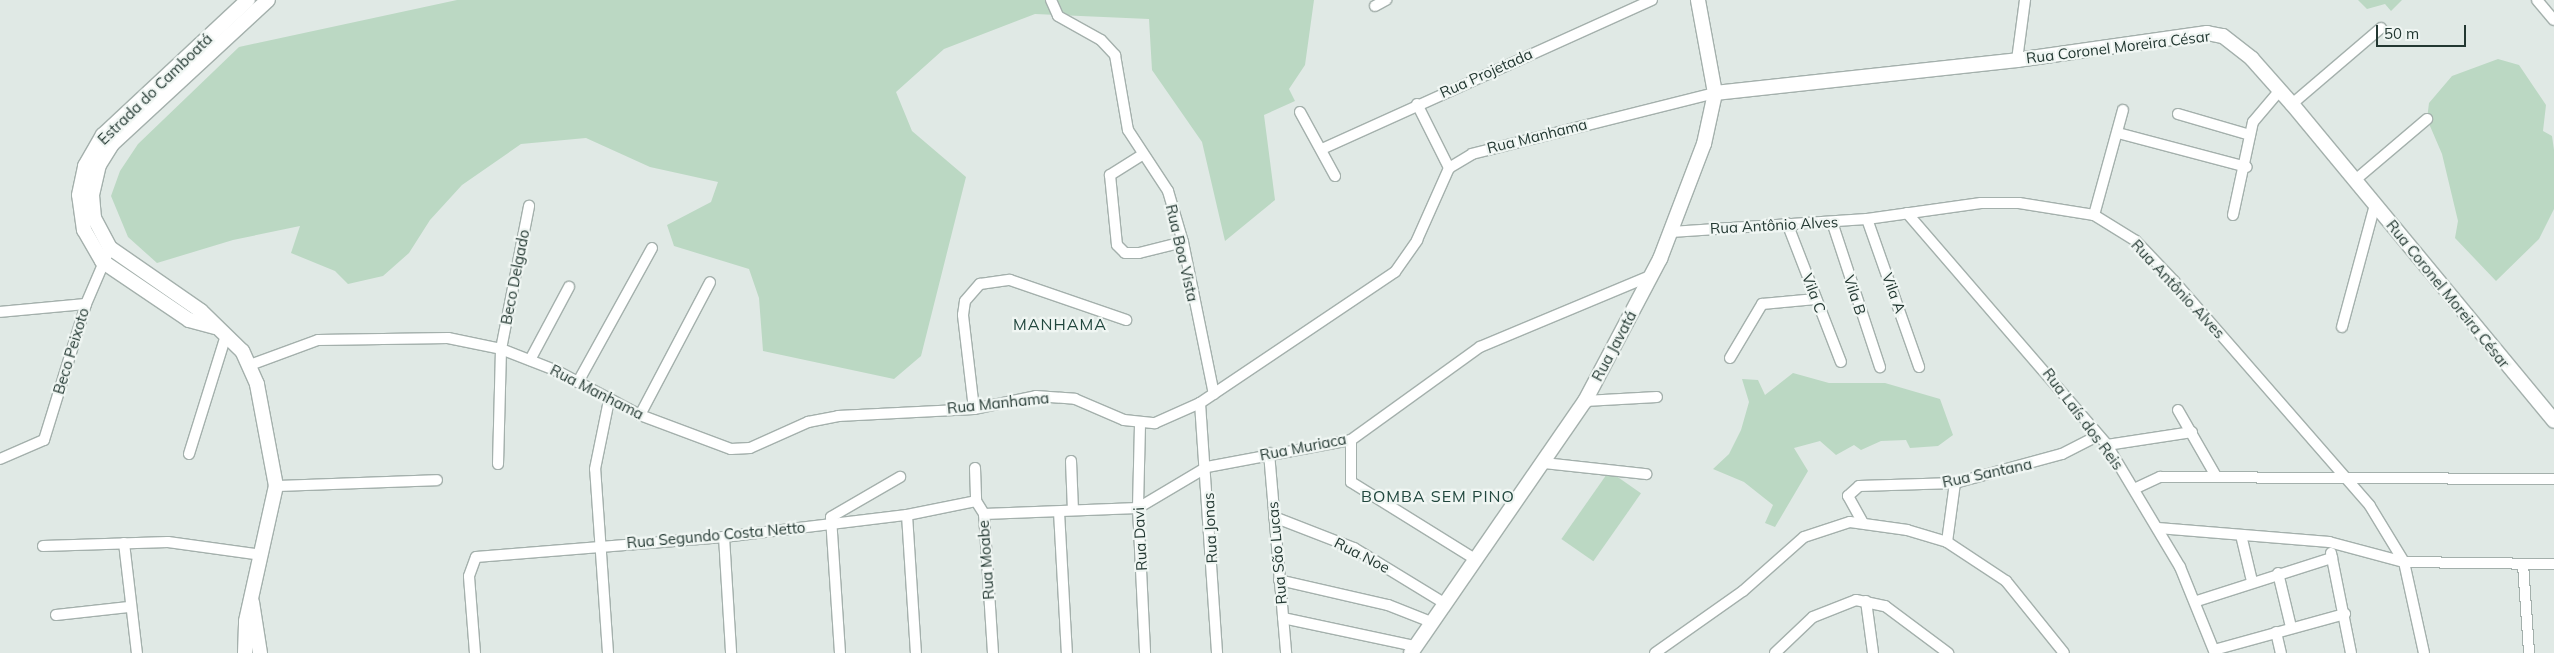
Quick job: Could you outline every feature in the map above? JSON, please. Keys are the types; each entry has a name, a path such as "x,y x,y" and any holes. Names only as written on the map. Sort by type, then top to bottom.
{"street":[{"name":"Estrada do Camboatá","path":"245,653 251,597 262,555 276,486 269,434 250,365 201,311 110,248 98,229 92,206 102,160 112,144 203,50 248,0"},
{"name":"Estrada do Camboatá","path":"220,331 189,320 99,267 88,241 80,214 80,188 88,158 110,128 203,50 268,0"},
{"name":"Rua Boa Vista","path":"1051,0 1058,16 1101,40 1119,66 1128,130 1142,155 1168,191 1183,242 1214,394"},
{"path":"1374,6 1386,0"},
{"name":"Rua Projetada","path":"1322,149 1417,104 1652,0"},
{"name":"Rua Javatá","path":"1413,650 1472,558 1544,463 1585,401 1652,275 1671,232 1704,144 1715,93 1698,0"},
{"path":"2017,60 2025,0"},
{"path":"2538,0 2554,20"},
{"path":"2292,104 2381,28"},
{"name":"Rua Coronel Moreira César","path":"1715,93 2017,60 2207,33 2235,42 2292,104 2554,421"},
{"path":"2233,215 2247,166 2250,135 2257,114 2280,90"},
{"name":"Rua Manhama","path":"1449,168 1505,143 1715,93"},
{"path":"1140,425 1167,419 1200,403 1395,272 1417,240 1449,168 1417,104"},
{"path":"2094,215 2123,110"},
{"path":"1300,112 1322,149 1335,176"},
{"path":"2178,114 2250,135"},
{"path":"2354,180 2427,118"},
{"path":"2118,133 2247,166"},
{"path":"1142,155 1110,175 1117,245 1125,253 1139,253 1183,242"},
{"name":"Rua Antônio Alves","path":"1671,232 1787,223 1832,222 2019,203 2094,215 2136,241 2174,281 2345,478 2388,532 2404,562 2424,653"},
{"path":"2342,327 2375,205"},
{"name":"Beco Delgado","path":"498,464 501,349 529,206"},
{"name":"Rua Laís dos Reis","path":"1907,213 2047,371 2106,445 2158,528 2197,600 2214,651"},
{"name":"Vila A","path":"1867,219 1920,367"},
{"name":"Vila B","path":"1832,222 1880,367"},
{"name":"Vila C","path":"1787,223 1841,362"},
{"name":"Beco Peixoto","path":"0,459 38,445 48,430 86,304 99,267 110,248"},
{"path":"578,382 652,248"},
{"name":"Rua Muriaca","path":"984,514 1138,508 1207,468 1269,453 1351,440 1480,347 1652,275"},
{"path":"974,408 963,315 965,300 980,284 1010,280 1126,320"},
{"path":"640,415 710,282"},
{"path":"530,360 569,288"},
{"path":"1730,358 1762,304 1816,299"},
{"path":"0,312 86,304"},
{"path":"189,454 220,331"},
{"name":"Rua Manhama","path":"250,365 318,340 377,336 448,338 501,349 578,382 640,415 715,444 743,449 808,422 838,416 974,408 1024,397 1060,397 1140,425"},
{"path":"1585,401 1657,397"},
{"path":"608,653 602,545 595,469 610,400"},
{"name":"Rua Jonas","path":"1200,403 1207,468 1217,653"},
{"path":"2178,410 2216,476"},
{"name":"Rua Davi","path":"1140,425 1138,508 1146,653"},
{"path":"2106,445 2192,432"},
{"name":"Rua Santana","path":"1863,523 1848,496 1859,486 1955,483 2062,454 2097,436"},
{"path":"1351,440 1351,482 1472,558"},
{"name":"Rua São Lucas","path":"1269,453 1286,653"},
{"path":"1071,461 1073,510"},
{"path":"1544,463 1646,474"},
{"name":"Rua Moabe","path":"975,468 976,501 984,514 993,653"},
{"path":"2134,489 2160,476 2554,480"},
{"path":"840,653 832,524 833,513 900,477"},
{"path":"276,486 437,480"},
{"path":"1947,542 1955,483"},
{"name":"Rua Segundo Costa Netto","path":"475,653 469,576 471,564 485,554 724,537 907,515 976,501"},
{"path":"1059,512 1067,653"},
{"path":"907,515 916,653"},
{"name":"Rua Noe","path":"1274,517 1354,548 1444,603"},
{"path":"1655,653 1742,591 1804,537 1838,524 1863,523 1947,542 2006,581 2064,653"},
{"path":"2158,528 2329,542 2404,562 2554,564"},
{"path":"2241,535 2252,581"},
{"path":"724,537 731,653"},
{"path":"42,546 168,542 262,555"},
{"path":"2329,542 2345,614 2351,653"},
{"path":"124,543 129,607 136,653"},
{"path":"2197,600 2252,581 2332,558"},
{"path":"2523,564 2529,653"},
{"path":"2278,573 2291,627"},
{"path":"1279,580 1388,605 1431,622"},
{"name":"Estrada do Camboatá","path":"251,597 260,653"},
{"path":"1775,653 1813,617 1839,604 1866,601 1902,616 1948,653"},
{"path":"1866,601 1873,653"},
{"path":"56,615 129,607"},
{"path":"2214,651 2291,627 2345,614"},
{"path":"1283,618 1413,650"},
{"path":"2276,632 2281,653"}],"green space":[{"path":"457,0 1314,0 1305,65 1289,89 1295,101 1264,115 1275,200 1225,241 1202,142 1152,70 1149,19 1035,14 944,49 896,92 912,131 966,177 921,356 894,379 763,351 759,298 749,269 674,246 667,225 711,202 718,182 650,167 586,138 521,144 462,185 430,220 409,253 383,276 348,284 335,271 291,253 300,226 233,240 157,263 128,237 111,196 120,171 138,144 239,47"},
{"path":"2358,0 2402,0 2391,11 2385,4 2367,9"},
{"path":"2498,59 2519,65 2546,105 2543,131 2552,136 2554,150 2554,209 2539,239 2496,281 2455,238 2458,221 2442,154 2427,119 2429,103 2452,76"},
{"path":"1793,373 1829,383 1885,383 1940,399 1953,435 1938,446 1910,448 1906,440 1881,441 1861,450 1854,445 1836,455 1820,441 1794,448 1808,471 1775,527 1765,523 1773,505 1744,482 1713,469 1729,454 1741,430 1749,402 1742,379 1758,380 1765,395"},
{"path":"1609,471 1641,493 1593,561 1561,539"}],"district":[{"name":"MANHAMA","path":"1060,324"},
{"name":"BOMBA SEM PINO","path":"1438,496"}]}
